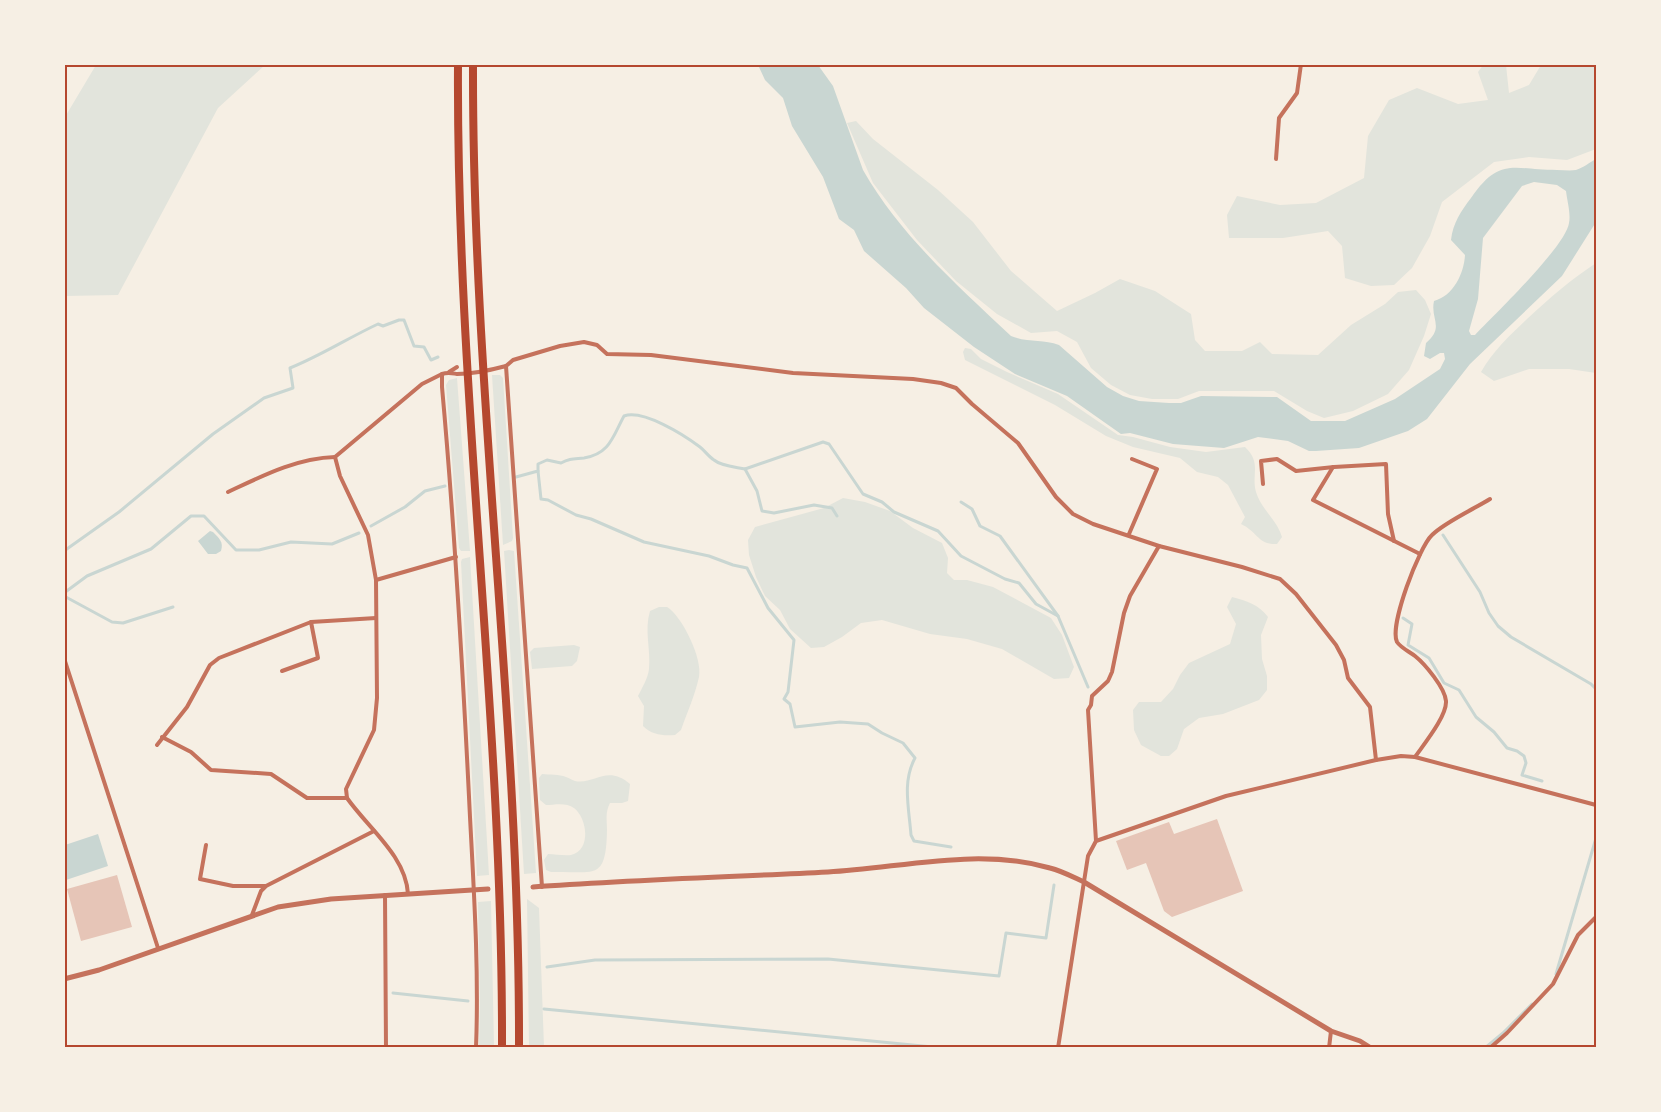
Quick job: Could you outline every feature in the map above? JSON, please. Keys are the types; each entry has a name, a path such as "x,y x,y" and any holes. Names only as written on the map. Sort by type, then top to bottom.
{"highway":[{"path":"458,64 459,212 467,378 495,769 502,1047"},
{"path":"473,64 474,212 482,375 516,875 519,1047"}],"street":[{"path":"1276,159 1279,118 1297,93 1301,64"},
{"path":"448,372 468,373 506,366 513,360 560,346 585,342 597,345 607,354 651,355 793,373 913,379 940,382 956,388 1018,443 1056,497 1073,514 1093,524 1129,534 1159,546 1280,579 1296,594 1336,645 1344,660 1348,678 1370,707 1376,760"},
{"path":"506,366 542,886"},
{"path":"228,492 272,471 321,458 335,457 422,384 457,367"},
{"path":"442,374 456,557 475,890 476,1047"},
{"path":"335,457 340,476 369,535 376,580 377,698 374,730 346,789 347,798 400,865 408,882 408,894"},
{"path":"1129,534 1157,469 1132,459"},
{"path":"1263,484 1261,461 1276,459 1296,471 1334,466 1386,464 1388,514 1394,541"},
{"path":"1334,466 1314,500 1420,554"},
{"path":"1415,756 1442,716 1446,701 1440,685 1418,658 1398,643 1396,635 1398,614 1420,554 1434,533 1490,499"},
{"path":"1058,1047 1088,856 1096,841 1088,710 1092,696 1108,681 1112,672 1124,613 1130,596 1159,546"},
{"path":"376,580 456,557"},
{"path":"157,744 187,707 210,665 219,658 311,622 376,618"},
{"path":"282,671 318,658 311,622"},
{"path":"64,658 158,948"},
{"path":"162,737 192,752 211,770 271,774 307,798 347,798"},
{"path":"1096,841 1226,796 1401,756 1415,756 1596,805"},
{"path":"252,915 261,891 266,886 374,831"},
{"path":"206,845 200,879 233,886 266,886"},
{"path":"533,887 844,871 956,860 1022,862 1051,868 1084,882 1331,1030 1371,1047"},
{"path":"64,980 99,970 278,907 309,901 488,889"},
{"path":"384,895 386,1047"},
{"path":"1490,1047 1552,984 1578,935 1596,917"},
{"path":"1329,1047 1331,1030"}],"shaded area":[{"path":"1484,64 1506,65 1509,93 1529,85 1541,65 1596,65 1596,149 1567,160 1529,157 1494,162 1442,202 1430,236 1412,268 1394,285 1371,286 1345,278 1342,246 1328,231 1283,238 1229,238 1227,215 1237,196 1280,205 1316,203 1364,178 1368,136 1389,100 1417,88 1458,104 1488,100 1478,72"},
{"path":"96,65 265,65 218,108 118,295 65,296 65,117"},
{"path":"758,65 818,65 833,86 863,170 894,216 931,258 1011,336 1059,345 1107,387 1123,396 1139,401 1181,403 1201,396 1277,397 1311,421 1345,421 1395,399 1440,369 1445,359 1444,353 1430,359 1424,356 1426,343 1432,337 1436,327 1434,301 1447,294 1460,277 1465,255 1451,240 1454,228 1464,208 1490,176 1508,168 1576,170 1596,159 1596,222 1562,276 1470,364 1427,419 1408,431 1359,448 1316,451 1309,451 1288,441 1258,437 1224,448 1173,444 1130,433 1121,434 1067,396 1015,374 974,347 924,308 906,288 864,251 854,230 839,219 823,177 792,126 783,98 765,80","holes":["1534,182 1557,185 1566,191 1569,207 1569,223 1565,234 1528,280 1475,335 1471,335 1469,331 1478,299 1483,238 1522,186"]},
{"path":"856,121 873,139 938,190 973,222 1011,271 1057,311 1120,279 1155,291 1191,314 1195,340 1205,351 1242,351 1260,342 1272,354 1318,355 1351,325 1385,304 1398,292 1416,290 1425,300 1431,314 1424,336 1409,370 1388,394 1353,411 1324,418 1307,411 1274,391 1199,391 1178,399 1152,399 1130,395 1111,385 1091,368 1077,342 1057,331 1031,333 997,314 956,281 917,240 873,183 847,123"},
{"path":"1596,263 1596,373 1569,369 1529,369 1494,381 1481,372 1496,350 1520,325 1560,289"},
{"path":"965,348 971,349 981,359 1007,372 1058,394 1118,435 1170,447 1206,452 1245,447 1255,464 1255,486 1258,498 1277,525 1282,537 1277,544 1271,544 1241,524 1245,517 1228,485 1218,477 1197,472 1180,458 1133,447 1106,436 1055,405 965,360 963,352"},
{"path":"492,375 500,375 503,378 513,538 512,541 503,545"},
{"path":"457,378 470,551 461,551 459,548 446,385 449,380"},
{"path":"843,498 865,502 890,511 913,528 942,543 948,558 947,573 954,580 967,580 993,587 1051,618 1062,635 1074,667 1069,678 1054,679 1002,649 967,639 930,634 882,620 861,623 824,647 811,648 790,629 780,610 765,596 749,555 748,540 755,527 824,508"},
{"path":"210,531 219,538 221,543 221,551 216,554 208,554 198,541"},
{"path":"504,551 514,551 536,873 524,874"},
{"path":"470,557 489,875 477,876 461,562 462,559"},
{"path":"1232,597 1252,604 1268,617 1261,635 1267,690 1259,700 1223,714 1199,718 1184,729 1177,749 1169,756 1161,756 1141,745 1134,730 1133,710 1139,702 1161,702 1173,689 1189,663 1230,644 1236,624 1227,607"},
{"path":"659,607 667,607 679,619 695,649 698,660 699,677 691,704 681,730 675,735 658,734 643,726 644,706 638,696 649,669 648,618 650,611"},
{"path":"574,645 580,647 577,661 572,666 532,669 530,652 534,648"},
{"path":"542,774 560,775 575,781 608,775 622,778 630,784 628,801 610,803 608,807 604,858 595,870 551,872 546,870 544,860 548,854 571,855 578,852 585,841 585,833 582,819 574,808 564,804 546,805 540,800 539,778"},
{"path":"98,834 108,866 66,880 65,845"},
{"path":"527,899 539,908 544,1047 529,1047"},
{"path":"491,901 494,1047 479,1047 478,902"}],"building":[{"path":"1217,819 1243,891 1172,917 1164,911 1146,863 1127,870 1116,841 1169,822 1174,834"},
{"path":"117,875 132,927 81,941 67,889"}],"waterway":[{"path":"64,551 119,512 213,434 264,398 293,388 290,368 378,324 383,326 399,320 404,320 414,346 424,347 431,360 438,357"},
{"path":"516,477 538,471 538,464 547,460 561,463 600,453 610,443 624,416 642,416 674,430 700,447 717,462 745,469 757,491 762,511 774,513 814,505 832,508 837,516"},
{"path":"745,469 823,442 829,444 863,494 882,502 894,512 938,531 961,556 1005,579 1019,583 1036,604 1058,616"},
{"path":"538,471 541,499 644,542 709,556 747,568 768,608 794,640 788,692 784,699 790,704 795,727 840,722 868,724 903,743 915,758 907,786 911,835 914,841 951,847"},
{"path":"371,526 405,507 425,491 445,486"},
{"path":"961,502 972,509 980,526 1000,536 1058,616 1088,687"},
{"path":"64,593 87,576 151,549 191,516 204,516 236,550 259,550 291,542 332,544 359,533"},
{"path":"1443,535 1480,592 1489,613 1498,626 1511,637 1596,689"},
{"path":"64,596 112,622 123,623 173,607"},
{"path":"1403,618 1412,624 1408,645 1429,658 1444,683 1459,690 1476,717 1494,732 1507,748 1524,756 1526,763 1522,775 1542,781"},
{"path":"1556,974 1596,838"},
{"path":"547,967 595,960 828,959 999,976 1006,933 1046,938 1054,885"},
{"path":"393,993 468,1001"},
{"path":"1485,1048 1532,1004"},
{"path":"544,1009 943,1048"}]}
